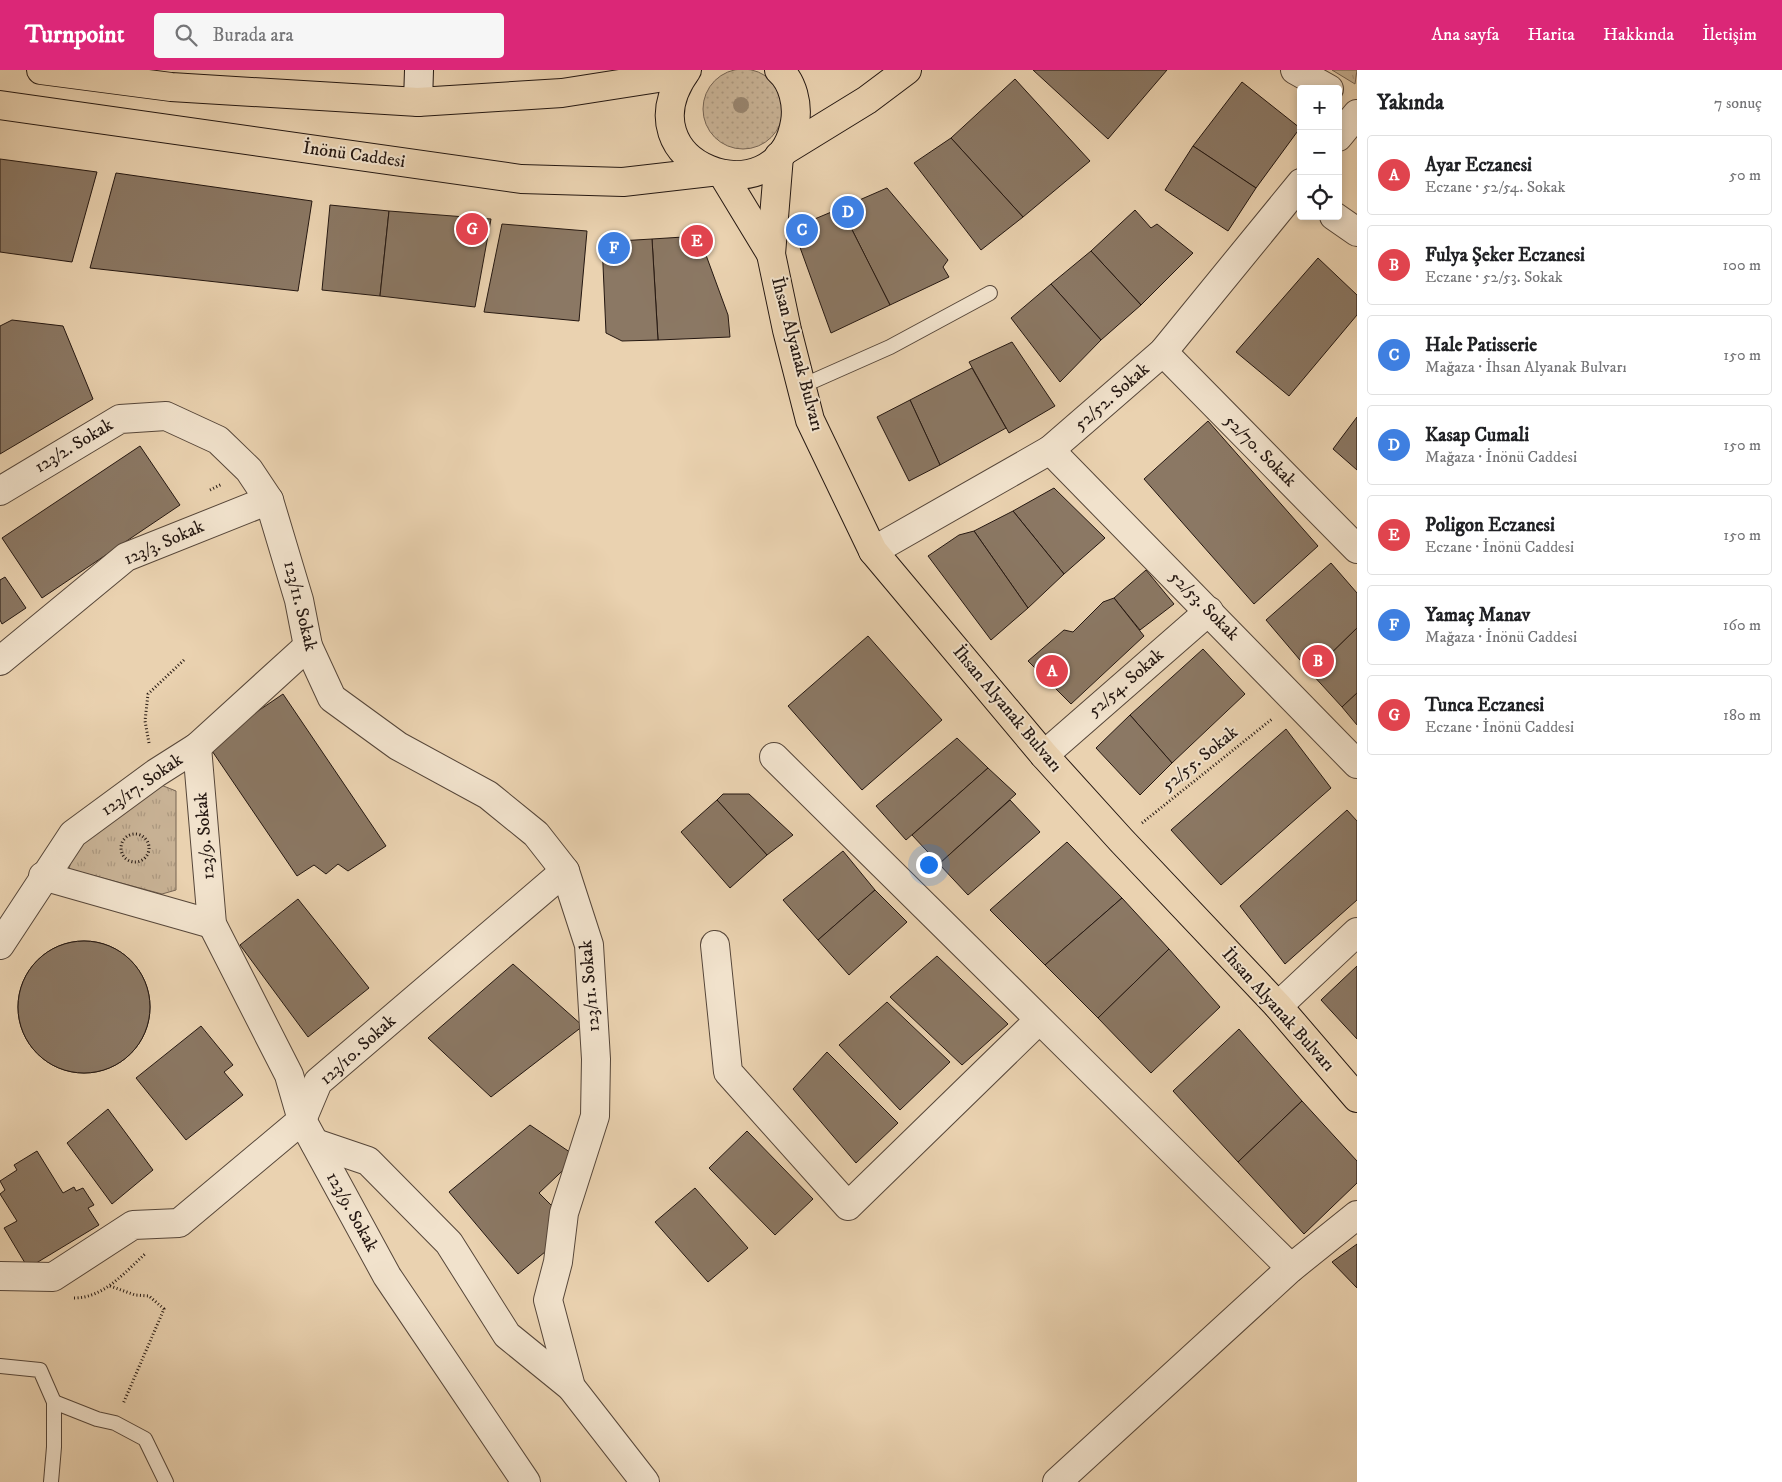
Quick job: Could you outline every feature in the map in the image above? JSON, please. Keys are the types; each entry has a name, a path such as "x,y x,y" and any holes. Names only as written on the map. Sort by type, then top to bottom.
{"main road":[{"path":"41,70 171,87 418,102 562,93 685,72"},
{"path":"771,254 781,153 794,133 797,112 794,92 779,70"},
{"path":"781,153 867,100 907,70"},
{"path":"685,72 676,85 670,106 671,127 679,146 688,156 716,173 771,254"},
{"name":"İnönü Caddesi","path":"0,105 521,179 623,182 716,173 750,174 769,165 781,153"},
{"name":"İhsan Alyanak Bulvarı","path":"771,254 810,420 873,551 1044,755 1121,840 1278,1006 1357,1098"}],"street":[{"path":"418,102 419,70"},
{"path":"1295,70 1322,85"},
{"path":"1342,96 1357,105"},
{"path":"1342,132 1357,114"},
{"name":"52/52. Sokak","path":"873,551 1050,450 1163,352 1297,192"},
{"path":"1340,220 1357,232"},
{"name":"52/70. Sokak","path":"1163,352 1357,549"},
{"name":"123/2. Sokak","path":"0,490 120,419 166,416 218,440 250,470 269,500"},
{"name":"52/53. Sokak","path":"1050,450 1357,764"},
{"name":"123/11. Sokak","path":"269,500 297,592 308,646 332,698 398,746 488,795 536,834 565,871 589,945 596,1060 595,1116 564,1213 558,1262 548,1300 571,1387 646,1482"},
{"name":"123/3. Sokak","path":"0,661 126,557 269,500"},
{"name":"52/54. Sokak","path":"1044,755 1209,611"},
{"name":"123/17. Sokak","path":"0,944 43,876 73,834 156,773 197,748 308,646"},
{"name":"123/9. Sokak","path":"197,748 212,924 289,1075 302,1120 387,1276 526,1482"},
{"path":"774,757 1291,1268"},
{"name":"123/10. Sokak","path":"0,1276 52,1277 133,1226 179,1223 302,1120 318,1082 565,871"},
{"path":"43,876 212,924"},
{"path":"1278,1006 1357,932"},
{"path":"715,945 728,1072 848,1206 1038,1020"},
{"path":"315,1143 368,1161 450,1242 507,1336 571,1387"},
{"path":"1057,1482 1291,1268 1357,1215"}],"lane":[{"path":"802,386 890,347 990,293"},
{"path":"0,1366 40,1370 54,1402 54,1447 51,1482"},
{"path":"54,1402 97,1419 115,1423 144,1439 166,1482"}],"path":[{"path":"156,773 144,721 148,694 185,659"},
{"name":"52/55. Sokak","path":"1121,840 1296,700"},
{"path":"136,835 144,839 148,852 142,859 134,862 123,856 121,847 127,836 136,835"},
{"path":"110,1286 135,1295 149,1296 164,1309 115,1423"}],"green space":[{"path":"743,69 758,72 771,81 780,94 783,109 780,124 771,137 758,146 743,149 728,146 715,137 706,124 703,109 706,94 715,81 728,72"},
{"path":"1332,70 1357,70 1355,84"},
{"path":"161,785 176,791 176,890 162,894 69,869 74,849"}],"building":[{"path":"1033,70 1167,70 1108,139"},
{"path":"1015,79 1090,161 1023,217 951,138"},
{"path":"1242,82 1297,126 1297,132 1256,188 1193,146"},
{"path":"951,138 1023,217 981,250 914,163"},
{"path":"1193,146 1256,188 1228,231 1165,190"},
{"path":"0,159 97,172 72,262 0,252"},
{"path":"116,173 312,201 298,291 90,268"},
{"path":"887,188 948,260 943,267 949,277 890,305 841,208"},
{"path":"330,205 389,211 380,296 322,290"},
{"path":"841,208 890,305 831,333 793,228"},
{"path":"1135,210 1151,228 1157,224 1193,253 1141,305 1091,251"},
{"path":"389,211 491,219 475,307 380,296"},
{"path":"502,224 587,231 579,321 484,312"},
{"path":"699,236 728,315 730,337 658,340 652,239"},
{"path":"652,239 658,340 622,341 606,333 602,242"},
{"path":"1091,251 1141,305 1101,340 1051,284"},
{"path":"1318,258 1357,295 1357,315 1289,396 1236,352"},
{"path":"1051,284 1101,340 1060,382 1011,318"},
{"path":"12,320 63,326 93,399 0,454 0,326"},
{"path":"1012,342 1055,406 1009,433 969,362"},
{"path":"972,368 1006,428 940,465 910,400"},
{"path":"910,400 940,465 909,481 877,417"},
{"path":"1357,417 1357,470 1333,449"},
{"path":"1208,421 1318,546 1254,604 1144,479"},
{"path":"140,446 180,505 42,598 2,538"},
{"path":"1054,488 1105,538 1064,574 1013,511"},
{"path":"1013,511 1064,574 1028,608 974,531"},
{"path":"974,531 1028,608 991,640 928,556 959,535"},
{"path":"1331,563 1357,593 1357,628 1311,673 1266,620"},
{"path":"1146,570 1174,604 1140,630 1114,598"},
{"path":"5,577 26,608 2,624 0,620 0,580"},
{"path":"1114,598 1144,636 1071,704 1028,661 1064,630 1073,632 1103,602"},
{"path":"1357,628 1357,693 1342,707 1311,673"},
{"path":"868,636 942,720 862,790 788,706"},
{"path":"1203,649 1245,694 1172,763 1130,715"},
{"path":"1357,693 1357,725 1342,707"},
{"path":"283,694 386,846 348,871 338,864 326,874 314,865 297,876 208,745"},
{"path":"1130,715 1172,763 1140,795 1096,748"},
{"path":"1286,729 1331,788 1221,885 1171,830"},
{"path":"957,738 988,768 906,840 876,806"},
{"path":"988,768 1016,794 939,864 912,835"},
{"path":"723,794 749,794 793,835 767,855 717,800"},
{"path":"717,800 767,855 730,888 681,832"},
{"path":"1010,800 1040,832 968,895 939,864"},
{"path":"1347,810 1357,821 1357,900 1285,964 1240,906"},
{"path":"1067,842 1122,898 1045,965 990,910"},
{"path":"843,851 875,890 818,940 783,900"},
{"path":"875,890 907,922 849,975 818,940"},
{"path":"1122,898 1169,949 1098,1018 1045,965"},
{"path":"298,899 369,988 308,1037 240,945"},
{"path":"84,941 109,946 121,952 139,970 145,982 150,1007 145,1032 139,1044 121,1062 109,1068 84,1073 59,1068 47,1062 29,1044 23,1032 18,1007 23,982 29,970 47,952 59,946"},
{"path":"84,941 109,946 121,952 139,970 145,982 150,1007 145,1032 139,1044 121,1062 109,1068 84,1073 59,1068 47,1062 29,1044 23,1032 18,1007 23,982 29,970 47,952 59,946"},
{"path":"1169,949 1220,1007 1151,1073 1098,1018"},
{"path":"937,956 1008,1024 962,1065 890,997"},
{"path":"513,964 583,1026 491,1097 428,1038"},
{"path":"1357,966 1357,1039 1321,1000"},
{"path":"887,1002 950,1062 900,1110 839,1045"},
{"path":"201,1026 233,1065 224,1072 243,1095 186,1140 136,1078"},
{"path":"1239,1029 1302,1101 1238,1162 1173,1091"},
{"path":"827,1052 898,1123 856,1163 793,1089"},
{"path":"1302,1101 1357,1161 1357,1183 1304,1234 1238,1162"},
{"path":"108,1109 153,1170 112,1204 67,1143"},
{"path":"530,1125 577,1157 539,1193 554,1208 556,1243 518,1274 449,1192"},
{"path":"747,1131 813,1199 775,1235 709,1168"},
{"path":"37,1151 63,1193 74,1187 76,1191 83,1188 94,1205 88,1208 99,1225 28,1268 4,1228 17,1221 0,1194 5,1190 0,1181 17,1170 14,1165"},
{"path":"695,1188 748,1248 708,1282 655,1222"},
{"path":"1357,1244 1357,1288 1332,1262"}],"place":[{"name":"Kasap Cumali","path":"848,212"},
{"name":"Tunca Eczanesi","path":"472,229"},
{"name":"Hale Patisserie","path":"802,230"},
{"name":"Poligon Eczanesi","path":"697,241"},
{"name":"Yamaç Manav","path":"614,248"},
{"name":"Fulya Şeker Eczanesi","path":"1318,661"},
{"name":"Ayar Eczanesi","path":"1052,671"}]}
